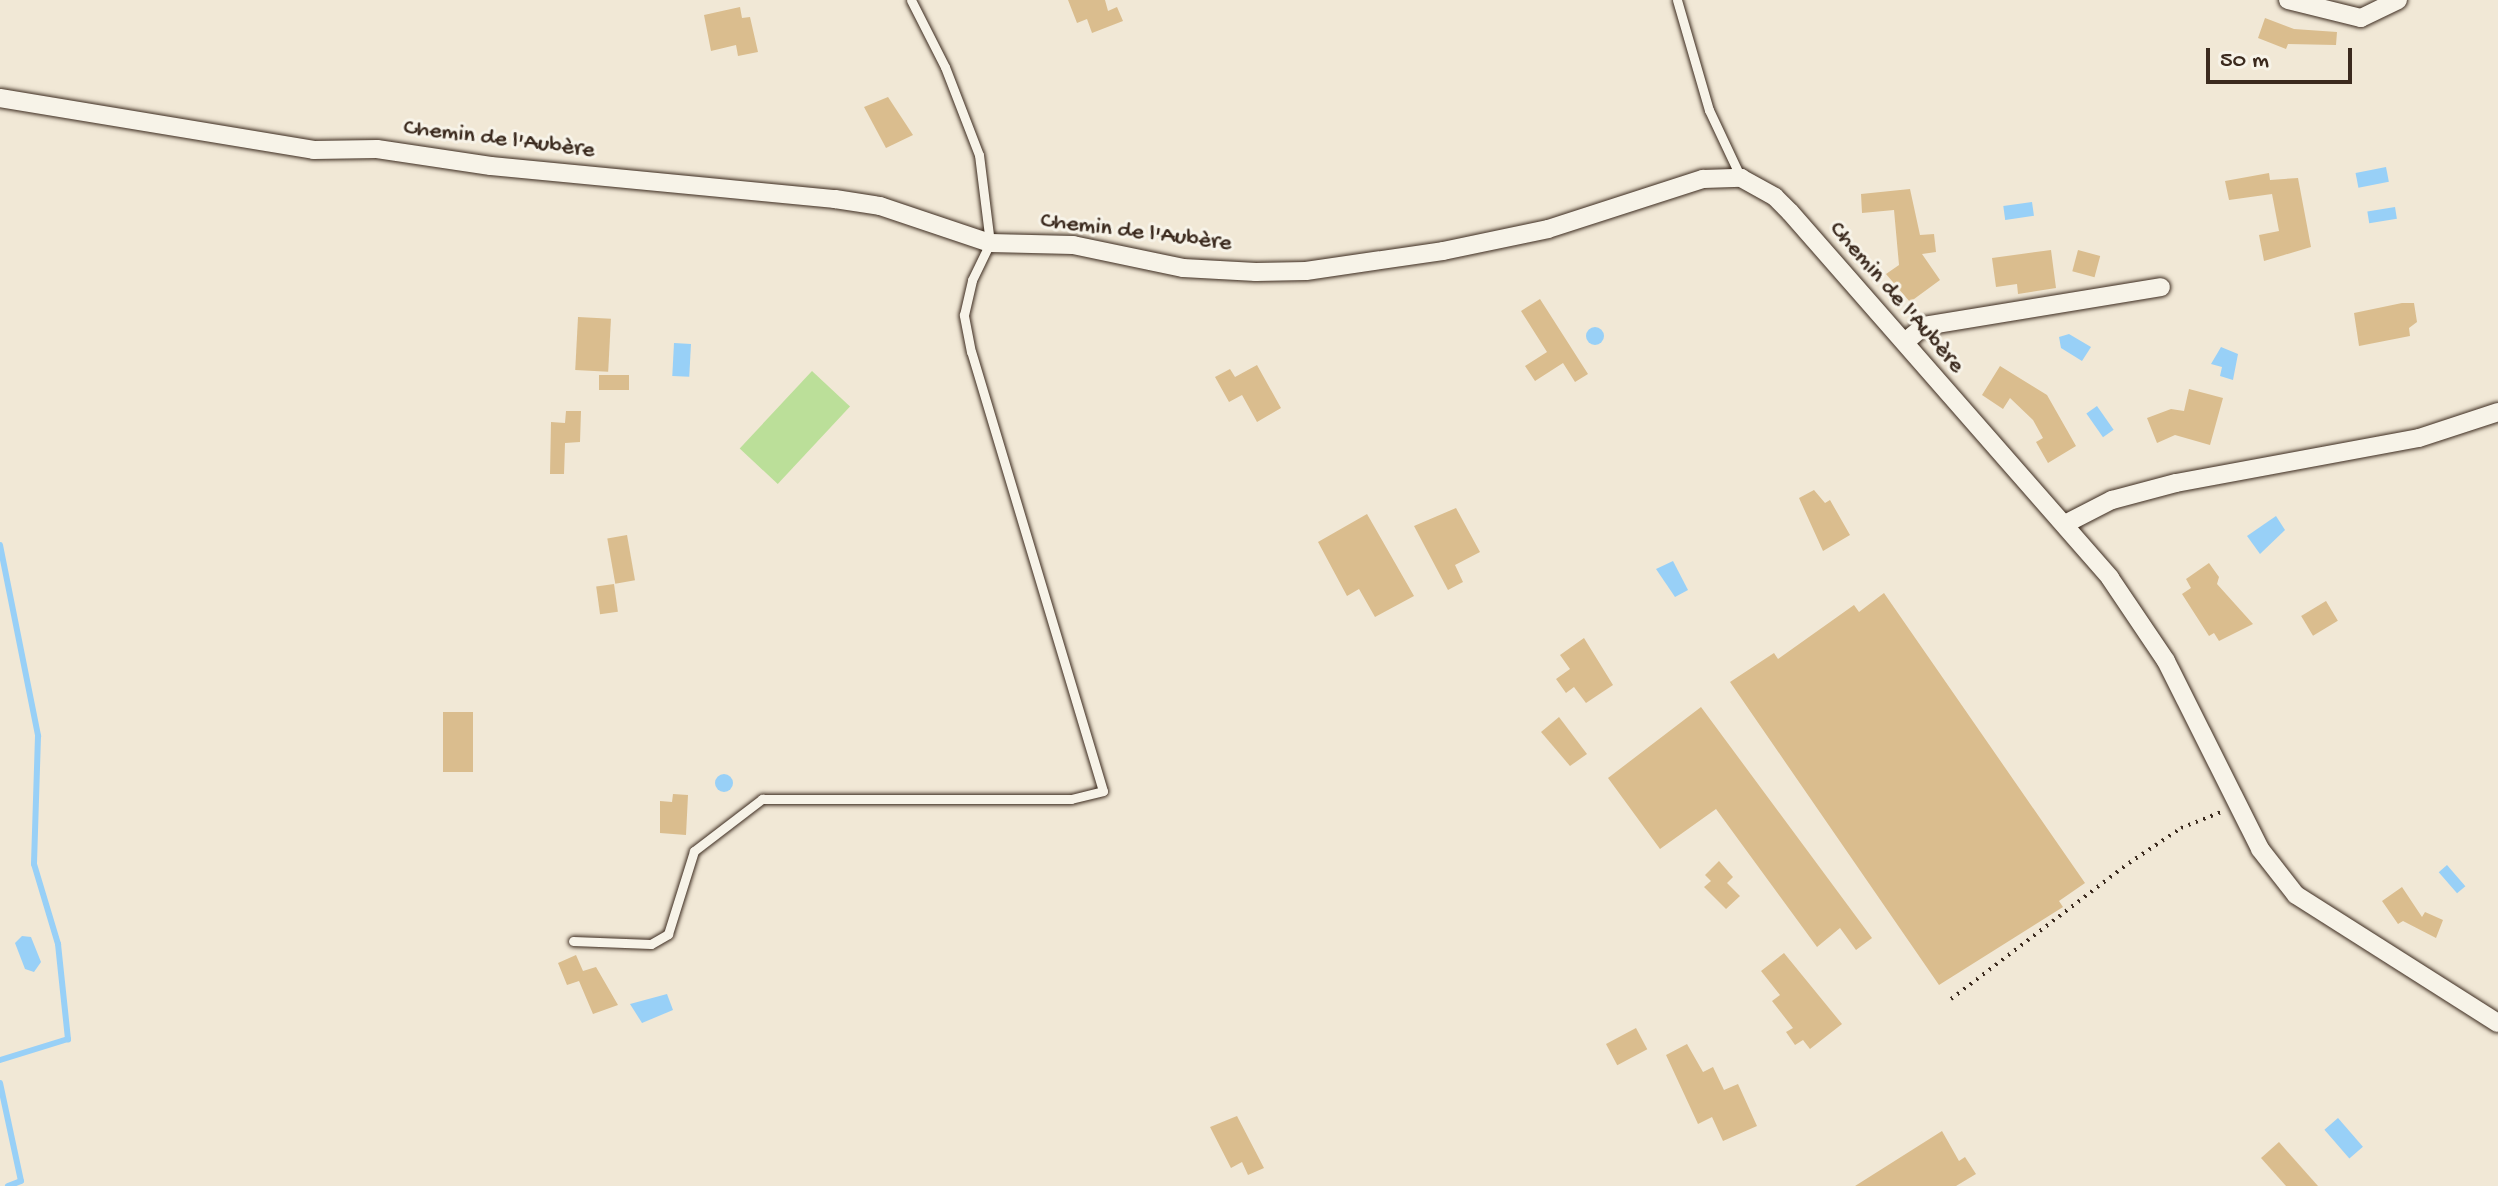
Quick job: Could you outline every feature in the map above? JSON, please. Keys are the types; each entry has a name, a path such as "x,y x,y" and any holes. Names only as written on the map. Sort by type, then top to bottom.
{"street":[{"path":"2288,0 2361,18 2398,0"},
{"name":"Chemin de l'Aubère","path":"0,98 314,150 377,149 491,166 865,204 990,243 1073,245 1183,268 1306,271 1520,236 1703,179 1741,178 1775,197 2110,578 2166,661 2260,849 2296,895 2498,1023"},
{"path":"1905,342 1924,326 2161,287"},
{"path":"2065,524 2112,500 2150,490 2419,438 2498,412"}],"lane":[{"path":"573,941 651,944 668,934 694,851 762,799 1071,799 1103,791 971,352 964,315 972,280 990,243 979,155 945,67 911,0"},
{"path":"1677,0 1709,110 1741,178"}],"path":[{"path":"1951,999 2181,828 2214,811 2243,815"}],"green space":[{"path":"812,371 850,406 778,484 740,449"}],"water":[{"path":"2386,167 2389,182 2358,188 2356,173"},
{"path":"2032,202 2034,216 2005,220 2003,206"},
{"path":"2395,207 2397,219 2369,223 2367,211"},
{"path":"1591,327 1599,327 1604,336 1602,343 1591,345 1586,340 1586,332"},
{"path":"2069,334 2091,347 2082,361 2061,348 2059,337"},
{"path":"674,343 691,344 689,377 672,376"},
{"path":"2221,347 2238,354 2233,380 2220,376 2222,367 2211,364"},
{"path":"2097,406 2114,430 2103,437 2086,413"},
{"path":"2276,516 2285,530 2260,554 2247,536"},
{"path":"1673,561 1688,590 1675,597 1656,569"},
{"path":"720,774 728,774 733,783 731,790 720,792 715,787 715,779"},
{"path":"2447,865 2465,886 2457,893 2439,872"},
{"path":"22,936 31,937 41,962 34,972 25,969 15,943"},
{"path":"667,994 673,1010 642,1023 630,1004"},
{"path":"2338,1118 2363,1147 2349,1158 2324,1130"}],"building":[{"path":"1068,0 1105,0 1108,11 1117,7 1123,21 1092,33 1087,19 1077,23"},
{"path":"740,7 742,18 750,17 758,52 738,56 736,45 711,51 704,15"},
{"path":"2265,18 2294,29 2337,32 2336,45 2288,44 2286,49 2258,38"},
{"path":"888,97 913,135 886,148 864,107"},
{"path":"2269,173 2270,180 2298,178 2311,247 2264,261 2259,235 2279,231 2272,194 2229,200 2225,181"},
{"path":"1910,189 1920,235 1934,234 1936,252 1922,254 1940,280 1910,302 1886,274 1899,265 1894,210 1862,213 1861,194"},
{"path":"2051,250 2056,288 2018,294 2017,284 1996,287 1992,258"},
{"path":"2078,250 2100,256 2095,277 2072,271"},
{"path":"1540,299 1588,374 1575,382 1563,363 1535,381 1525,366 1547,352 1521,311"},
{"path":"2414,303 2417,322 2409,328 2410,336 2359,346 2354,313"},
{"path":"578,317 611,319 608,372 575,370"},
{"path":"1257,365 1281,408 1257,422 1242,395 1229,402 1215,377 1230,369 1235,377"},
{"path":"2000,366 2047,395 2076,446 2048,463 2036,442 2043,438 2033,420 2010,398 2003,409 1982,395"},
{"path":"599,375 629,375 629,390 599,390"},
{"path":"2189,389 2223,398 2210,445 2175,435 2157,443 2147,418 2171,409 2184,411"},
{"path":"566,411 581,411 580,442 565,443 564,474 550,474 551,422 565,423"},
{"path":"1814,490 1825,503 1830,500 1850,535 1823,551 1799,498"},
{"path":"1456,508 1480,552 1455,565 1463,582 1448,590 1414,526"},
{"path":"1367,514 1414,596 1375,617 1359,589 1347,596 1318,542"},
{"path":"627,535 635,580 615,584 607,538"},
{"path":"2209,563 2219,577 2217,584 2253,624 2219,641 2214,633 2209,636 2182,594 2191,588 2186,579"},
{"path":"614,584 618,612 600,614 596,587"},
{"path":"1884,593 2085,883 2059,901 2063,907 1939,985 1730,682 1774,653 1778,659 1854,605 1859,612"},
{"path":"2326,601 2338,621 2313,636 2301,616"},
{"path":"1584,638 1613,685 1586,703 1574,687 1566,693 1556,679 1570,669 1560,655"},
{"path":"1701,707 1872,938 1856,950 1840,928 1817,947 1716,809 1660,849 1608,778"},
{"path":"443,712 473,712 473,772 443,772"},
{"path":"1559,717 1587,754 1570,766 1541,732"},
{"path":"673,794 688,795 686,835 660,833 660,801 672,802"},
{"path":"1719,861 1733,877 1727,883 1740,896 1726,909 1704,887 1711,881 1705,875"},
{"path":"2402,887 2422,917 2425,912 2443,920 2436,938 2403,921 2398,924 2382,901"},
{"path":"1784,953 1842,1024 1810,1049 1803,1040 1795,1045 1786,1032 1793,1028 1772,1001 1780,995 1761,971"},
{"path":"576,955 583,971 596,967 618,1005 593,1014 579,981 567,985 558,963"},
{"path":"1636,1028 1647,1049 1617,1065 1606,1044"},
{"path":"1687,1044 1703,1072 1713,1067 1724,1090 1738,1084 1757,1126 1723,1141 1712,1117 1698,1124 1666,1055"},
{"path":"1237,1116 1264,1168 1248,1175 1242,1162 1231,1168 1210,1127"},
{"path":"1942,1131 1959,1161 1965,1157 1976,1174 1956,1186 1855,1186"},
{"path":"2279,1142 2318,1186 2286,1186 2261,1158"}],"waterway":[{"path":"0,545 38,736 34,864 58,944 68,1039 0,1060"},
{"path":"0,1083 21,1181 8,1186"}]}
